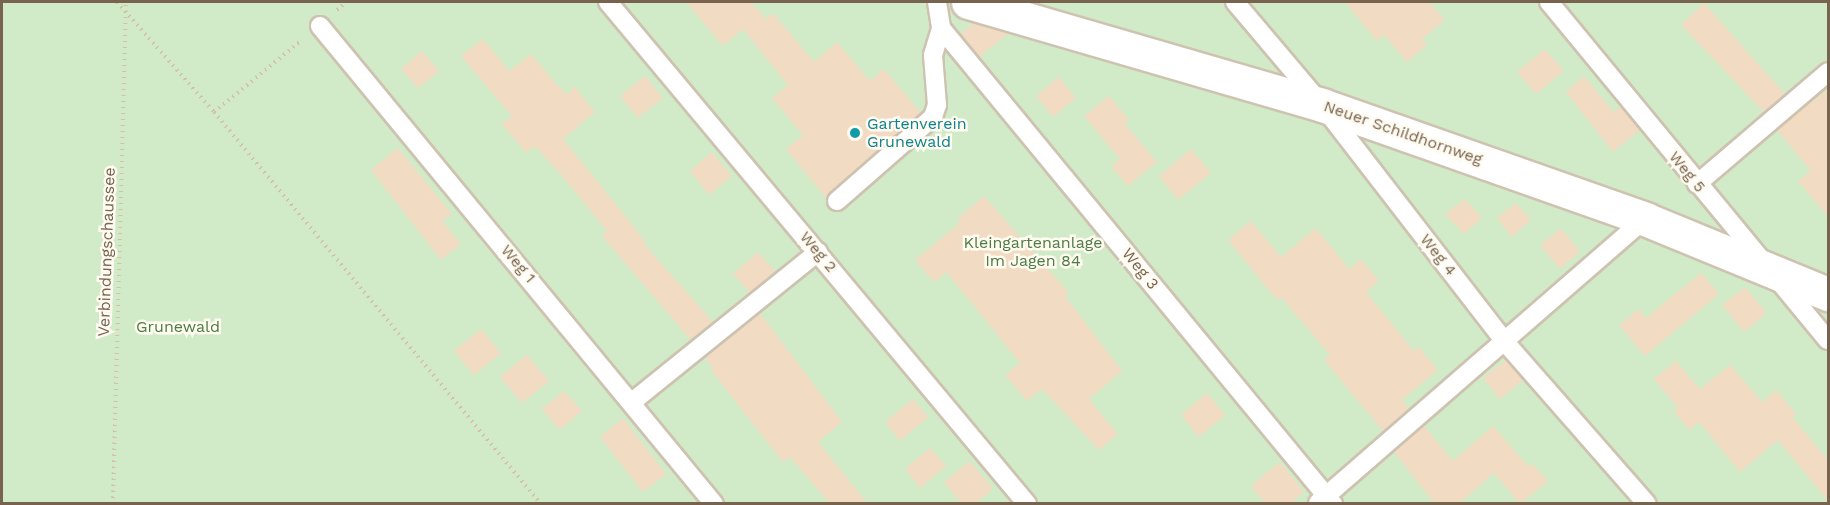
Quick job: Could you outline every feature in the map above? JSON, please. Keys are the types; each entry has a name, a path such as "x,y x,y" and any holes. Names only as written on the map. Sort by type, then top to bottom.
{"street":[{"name":"Neuer Schildhornweg","path":"968,2 1322,105 1645,219 1828,294"}],"lane":[{"name":"Weg 2","path":"608,2 1027,504"},
{"path":"837,201 933,117 937,105 933,55 941,28 937,2"},
{"name":"Weg 4","path":"1235,2 1322,105 1505,342 1647,504"},
{"name":"Weg 5","path":"1549,2 1696,184 1828,340"},
{"name":"Weg 1","path":"320,26 714,504"},
{"name":"Weg 3","path":"941,28 1325,501"},
{"path":"1696,184 1828,72"},
{"path":"1325,501 1645,219"},
{"path":"632,402 818,252"}],"path":[{"path":"117,2 214,112 541,504"},
{"name":"Verbindungschaussee","path":"113,504 126,2"},
{"path":"214,112 346,2"}],"green space":[{"name":"Kleingartenanlage Im Jagen 84","path":"2,2 1828,2 1828,503 2,503"}],"building":[{"path":"686,2 751,2 766,19 773,13 814,62 837,42 870,81 884,69 921,113 826,198 786,149 803,135 772,98 788,85 743,29 723,46"},
{"path":"1345,2 1429,2 1445,20 1422,39 1427,45 1407,62 1384,35 1377,41"},
{"path":"1704,3 1785,94 1764,112 1681,25"},
{"path":"974,23 1009,33 979,57 960,34"},
{"path":"483,39 509,71 531,54 557,85 567,94 575,87 595,112 563,139 646,242 644,244 713,322 691,340 602,236 607,231 564,178 535,146 526,153 502,124 512,116 461,56"},
{"path":"1545,49 1564,71 1536,94 1517,72"},
{"path":"422,51 439,71 418,88 401,69"},
{"path":"645,76 663,98 638,118 620,96"},
{"path":"1584,76 1614,112 1621,106 1640,130 1613,152 1566,92"},
{"path":"1059,77 1076,98 1053,117 1036,96"},
{"path":"1828,89 1828,217 1798,181 1811,171 1777,130"},
{"path":"1109,96 1129,120 1125,124 1157,162 1128,186 1111,166 1120,159 1084,116"},
{"path":"398,148 452,214 442,221 461,244 441,260 371,170"},
{"path":"1191,149 1211,173 1178,200 1159,176"},
{"path":"712,152 732,176 709,195 690,171"},
{"path":"984,196 1069,293 1065,296 1122,371 1089,399 1118,434 1099,450 1042,389 1027,401 1005,375 1020,363 946,272 934,282 915,260 960,223 957,219"},
{"path":"1465,199 1482,218 1464,234 1445,214"},
{"path":"1516,203 1531,220 1512,237 1497,218"},
{"path":"1251,221 1281,257 1316,228 1349,269 1361,259 1379,281 1366,292 1414,351 1419,347 1438,370 1402,400 1409,409 1383,431 1324,360 1330,355 1281,297 1277,300 1228,240"},
{"path":"1561,228 1580,252 1560,269 1540,245"},
{"path":"758,252 775,271 750,293 733,274"},
{"path":"1701,273 1719,294 1645,356 1619,325 1639,309 1646,318"},
{"path":"1745,287 1767,313 1744,332 1722,305"},
{"path":"760,313 842,422 818,442 868,504 830,504 790,457 783,462 711,370 713,368 705,358"},
{"path":"481,329 501,353 474,375 454,351"},
{"path":"527,355 549,381 522,403 500,377"},
{"path":"1506,360 1523,380 1500,399 1483,378"},
{"path":"1676,361 1700,389 1730,365 1762,402 1776,390 1796,414 1793,418 1828,460 1828,501 1778,440 1740,472 1699,422 1689,430 1674,411 1678,408 1654,379"},
{"path":"564,391 582,411 560,430 542,409"},
{"path":"1207,393 1225,415 1199,437 1181,415"},
{"path":"913,399 928,417 900,441 885,422"},
{"path":"623,418 666,474 643,492 600,437"},
{"path":"1424,426 1453,461 1493,426 1529,467 1533,464 1548,481 1520,504 1494,473 1459,504 1435,504 1394,452"},
{"path":"930,448 946,466 920,488 905,469"},
{"path":"970,461 993,489 975,504 962,504 944,482"},
{"path":"1280,462 1304,492 1290,504 1266,504 1251,486"}],"place":[{"name":"Gartenverein Grunewald","path":"855,133"}],"park label":[{"name":"Grunewald","path":"178,327"}]}
